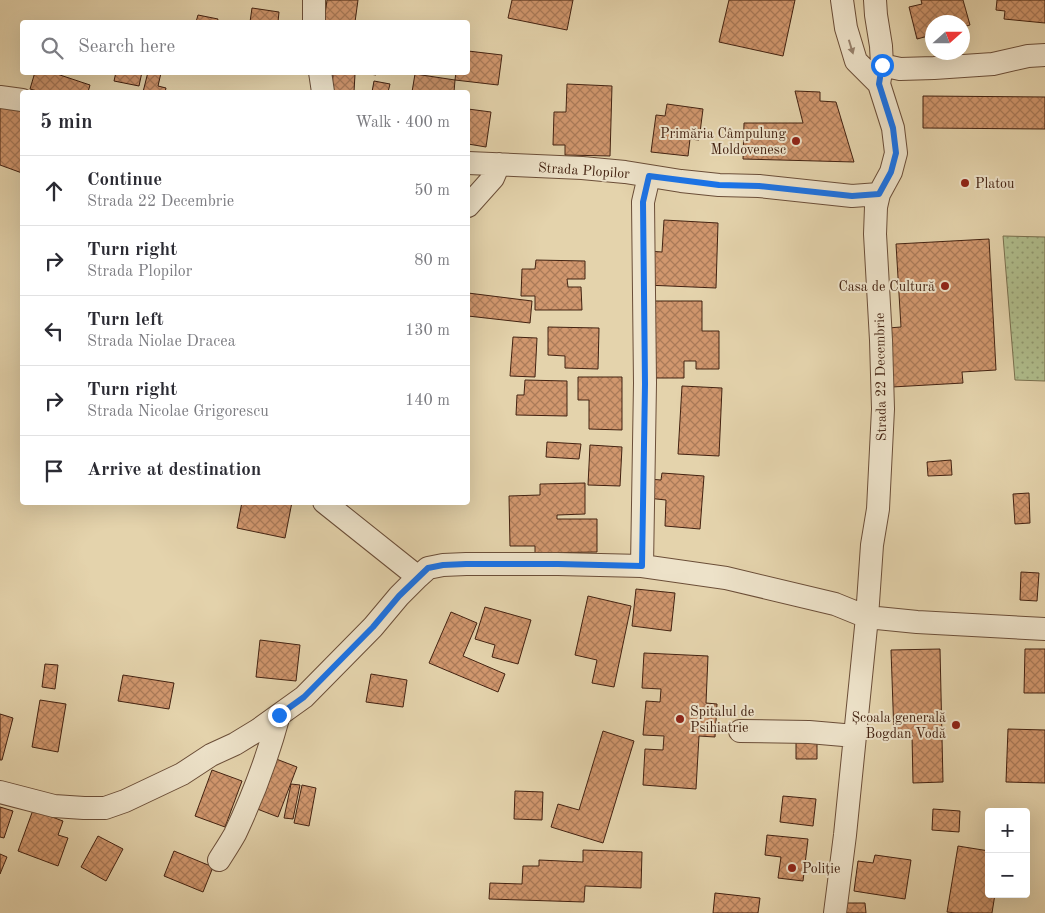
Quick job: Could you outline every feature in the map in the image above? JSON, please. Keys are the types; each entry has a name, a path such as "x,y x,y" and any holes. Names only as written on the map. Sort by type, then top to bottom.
{"street":[{"path":"314,0 314,20"},
{"path":"842,0 846,28 856,61 881,74 900,69 993,64 1028,56 1045,55"},
{"path":"875,0 881,46 881,74"},
{"name":"Strada 22 Decembrie","path":"835,913 867,617 872,545 878,509 883,409 875,234 876,207 879,194 891,172 896,153 893,128 881,74"},
{"path":"320,75 323,90"},
{"path":"0,97 20,100"},
{"name":"Strada Plopilor","path":"470,163 625,172 719,185 759,186 852,196 879,194"},
{"path":"470,204 493,178 499,164"},
{"path":"642,566 645,384 643,202 649,176"},
{"path":"328,505 418,577"},
{"path":"0,792 54,806 106,808 182,774 211,755 235,744 258,730 304,697 373,627 418,577 428,568 443,565 558,564 642,566 726,578 835,604 867,617 916,622 1045,629"},
{"path":"219,860 234,836 273,738 279,715"},
{"path":"740,730 809,732 855,736"}],"green space":[{"path":"1003,236 1045,237 1045,381 1015,380"}],"building":[{"path":"327,0 358,0 355,20 324,20"},
{"path":"512,0 573,0 567,30 508,18"},
{"path":"729,0 795,0 783,56 719,42"},
{"path":"921,0 963,0 967,15 925,15 925,37 917,39 909,7 922,4"},
{"path":"997,0 1045,0 1045,23 1004,19 1005,11 996,10"},
{"path":"252,8 279,12 278,20 250,20"},
{"path":"198,15 218,19 218,20 197,20"},
{"path":"470,51 502,55 498,85 455,80 456,75 470,75"},
{"path":"34,75 60,75 90,85 89,90 30,89"},
{"path":"115,75 141,75 139,86 114,81"},
{"path":"147,75 161,75 158,86 166,88 166,90 144,90"},
{"path":"333,75 355,75 354,90 332,90"},
{"path":"415,75 455,80 454,90 412,90"},
{"path":"374,81 390,84 388,90 372,90"},
{"path":"567,84 612,86 610,156 565,155 565,145 553,145 554,112 566,112"},
{"name":"Primăria Câmpulung Moldovenesc","path":"795,91 820,92 820,101 836,102 854,162 743,159 744,123 803,123"},
{"path":"923,96 1045,97 1045,129 923,128"},
{"path":"2,104 20,110 20,172 0,165 0,108"},
{"path":"667,104 703,109 699,140 690,139 688,156 651,152 656,115 665,116"},
{"path":"470,109 491,112 486,147 470,144"},
{"path":"664,220 718,223 716,288 646,285 647,251 662,252"},
{"name":"Casa de Cultură","path":"989,239 996,370 962,372 963,383 892,387 888,328 901,327 896,244"},
{"path":"536,260 585,261 585,279 567,279 568,287 581,287 582,310 535,310 535,296 521,296 522,269 535,269"},
{"path":"470,293 532,301 530,323 470,316"},
{"path":"647,301 702,301 702,331 719,331 719,369 696,369 696,361 684,361 684,378 647,378"},
{"path":"548,327 599,328 598,369 565,368 565,356 548,355"},
{"path":"513,337 537,338 535,377 510,376"},
{"path":"578,377 622,377 622,430 589,429 589,400 578,400"},
{"path":"525,380 567,381 567,416 516,415 517,395 524,395"},
{"path":"682,386 722,388 719,456 678,454"},
{"path":"547,442 581,444 579,459 546,457"},
{"path":"590,445 622,447 620,486 588,485"},
{"path":"951,460 952,475 928,476 927,462"},
{"path":"662,473 704,476 700,529 665,526 666,500 647,498 648,479 661,480"},
{"path":"585,483 585,514 557,515 557,519 597,519 597,552 535,553 535,546 510,546 509,496 540,495 540,484"},
{"path":"1029,493 1030,523 1015,524 1013,494"},
{"path":"241,505 291,505 285,538 237,528"},
{"path":"1021,572 1039,573 1037,601 1020,600"},
{"path":"636,589 675,593 671,631 632,626"},
{"path":"588,596 631,606 614,687 592,683 597,660 575,655"},
{"path":"485,607 531,620 518,664 492,657 495,645 475,639"},
{"path":"451,612 477,623 463,656 505,674 498,692 429,663"},
{"path":"260,640 300,645 296,681 256,677"},
{"path":"940,649 943,782 913,783 912,735 894,735 891,650"},
{"path":"1025,649 1045,649 1045,693 1024,693"},
{"name":"Spitalul de Psihiatrie","path":"644,653 708,656 706,703 717,704 715,737 699,736 696,789 643,785 645,749 663,750 664,736 643,735 646,701 660,702 661,689 642,688"},
{"path":"45,664 58,665 55,689 42,687"},
{"path":"371,674 407,680 403,707 366,702"},
{"path":"123,675 174,683 169,709 118,701"},
{"path":"40,700 66,704 58,752 32,747"},
{"path":"0,714 13,718 2,760 0,760"},
{"path":"1008,729 1045,730 1045,783 1006,782"},
{"path":"603,731 634,741 603,843 551,827 558,804 579,810"},
{"path":"796,738 817,738 817,759 796,759"},
{"path":"271,757 297,767 278,817 252,807"},
{"path":"212,770 242,781 225,827 195,816"},
{"path":"291,784 300,785 293,819 284,818"},
{"path":"302,785 316,788 309,826 294,823"},
{"path":"515,791 543,792 542,820 514,819"},
{"path":"783,796 816,799 813,826 780,822"},
{"path":"0,807 13,811 4,838 0,837"},
{"path":"933,809 960,811 959,832 932,830"},
{"path":"33,810 63,821 58,835 68,838 58,866 18,851"},
{"name":"Poliție","path":"767,835 808,839 803,881 778,878 781,857 765,855"},
{"path":"98,836 123,849 106,881 81,867"},
{"path":"958,846 985,850 985,898 994,898 992,913 947,912"},
{"path":"583,850 642,852 641,888 585,886 584,902 489,899 490,883 522,884 523,866 539,866 539,860 583,862"},
{"path":"174,851 213,867 203,892 164,876"},
{"path":"0,854 7,857 0,874"},
{"path":"875,855 911,860 905,899 854,891 858,861 873,863"},
{"path":"715,893 760,898 758,913 713,913"},
{"path":"840,903 865,903 866,913 841,913"}],"place":[{"name":"Primăria Câmpulung Moldovenesc","path":"796,141"},
{"name":"Platou","path":"965,183"},
{"name":"Casa de Cultură","path":"945,286"},
{"name":"Spitalul de Psihiatrie","path":"680,719"},
{"name":"Școala generală Bogdan Vodă","path":"956,725"},
{"name":"Poliție","path":"792,868"}],"route":[{"path":"279,715 304,697 373,627 399,596 428,568 466,564 642,566 645,384 643,202 649,176 719,185 759,186 852,196 879,194 891,172 896,153 893,128 879,84 882,65"}]}
